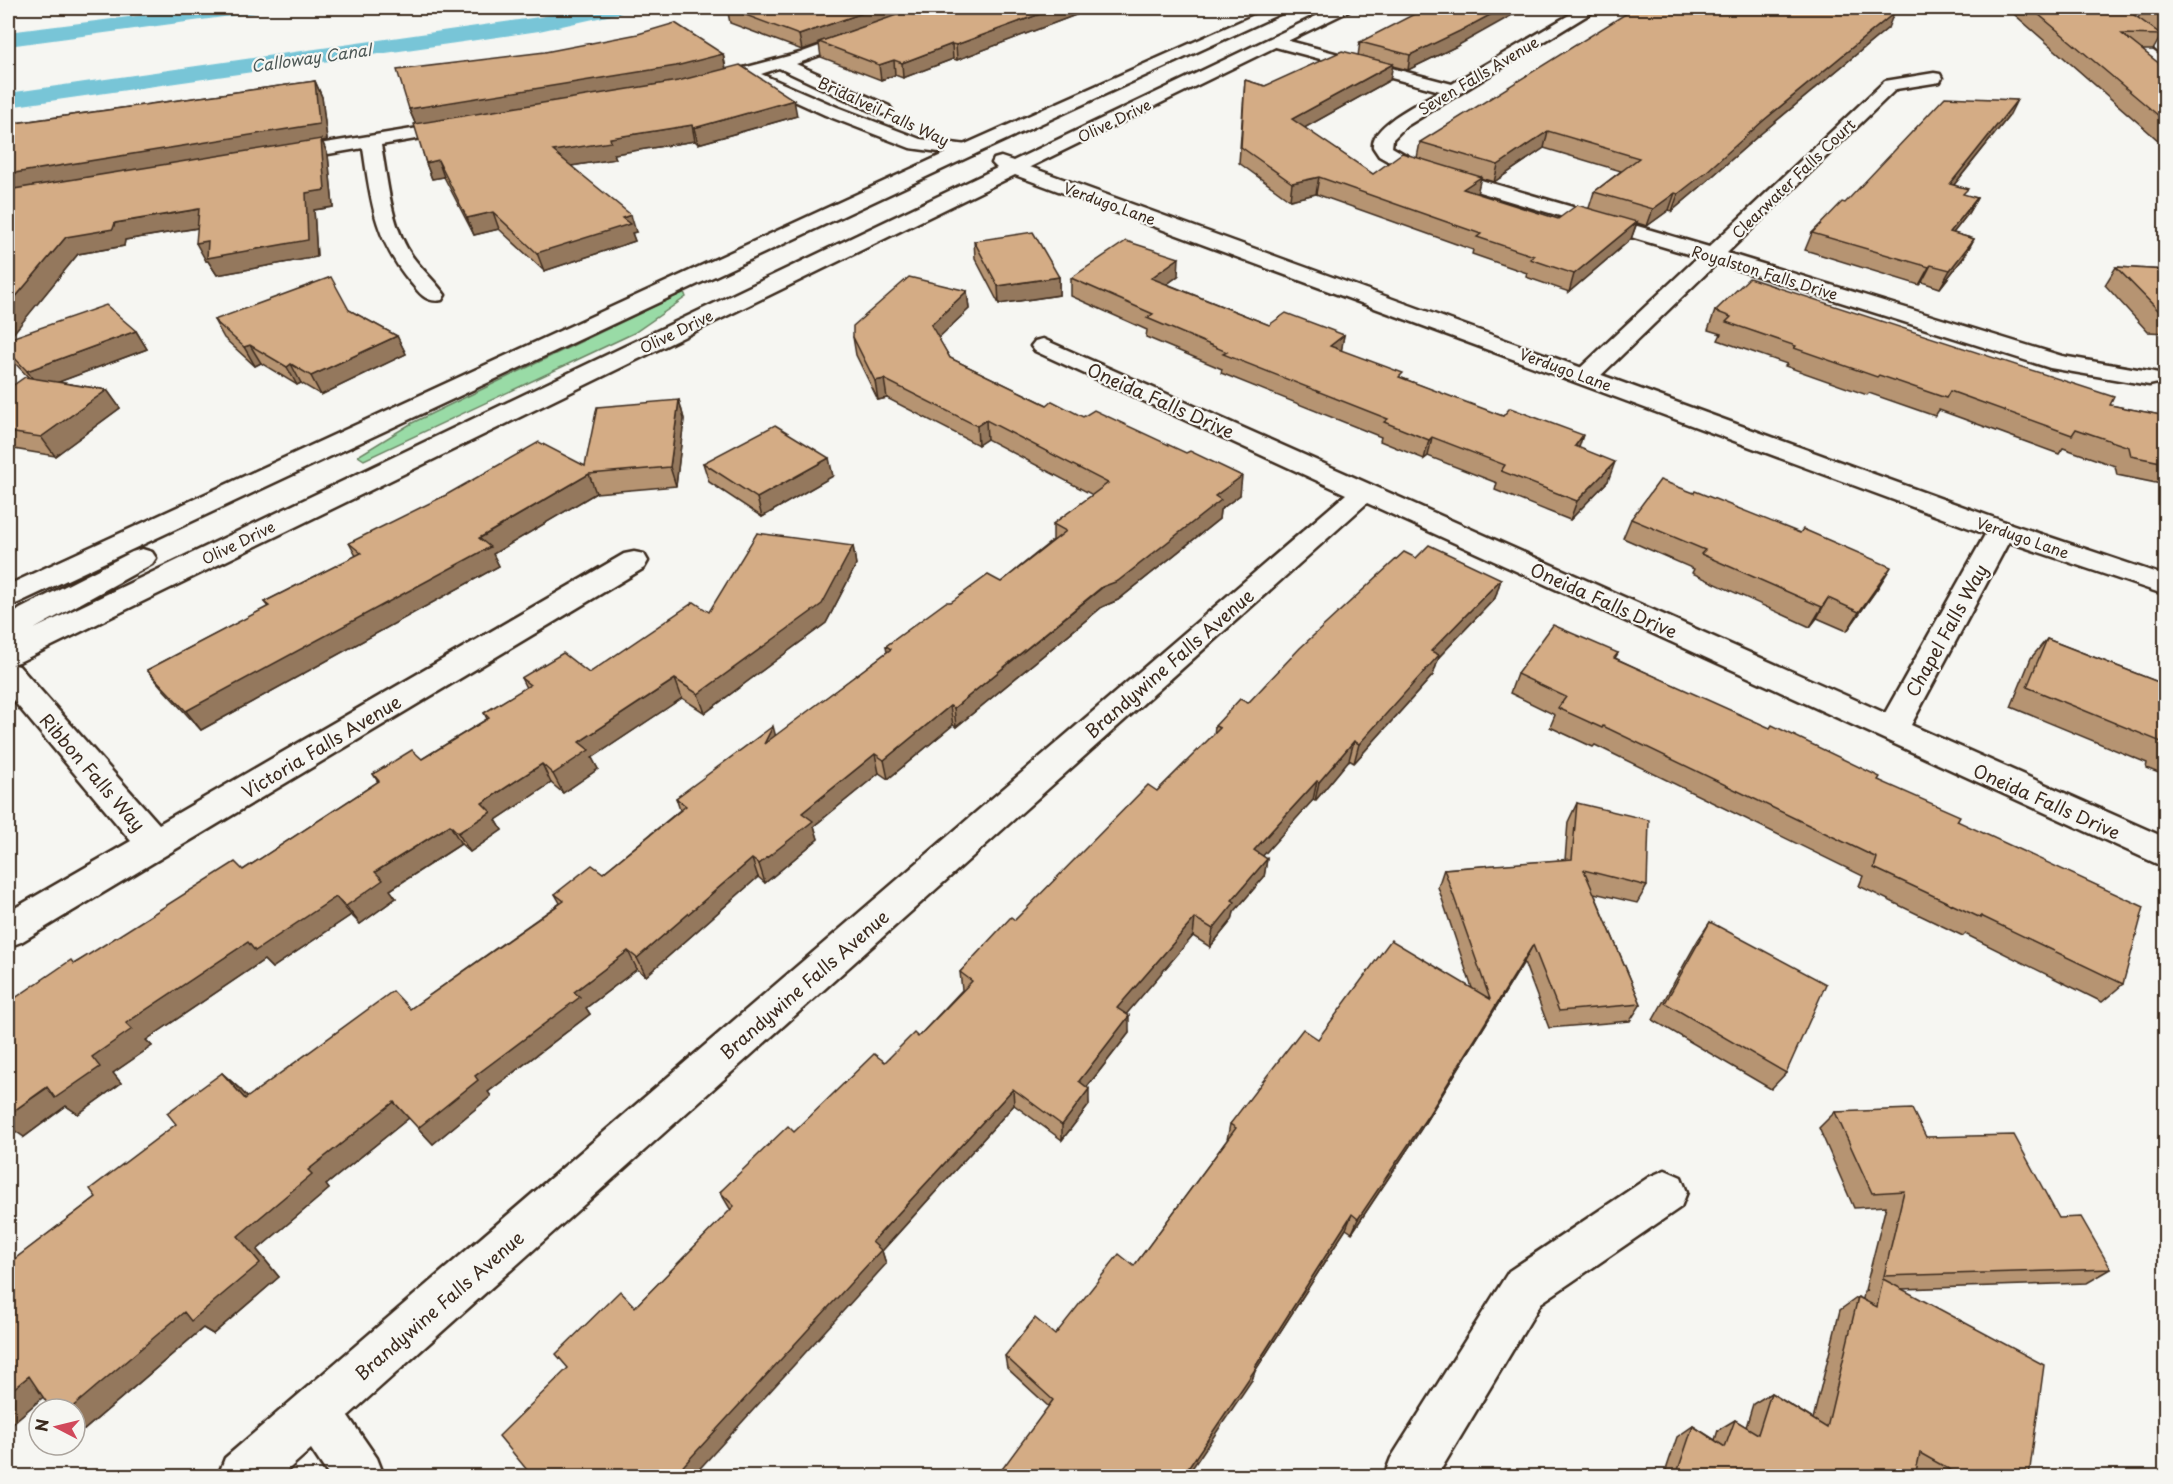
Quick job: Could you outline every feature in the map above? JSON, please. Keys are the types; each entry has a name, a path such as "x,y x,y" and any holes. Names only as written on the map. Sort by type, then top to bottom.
{"street":[{"path":"691,87 781,63 937,8"},
{"name":"Olive Drive","path":"8,654 1344,8"},
{"name":"Seven Falls Avenue","path":"1385,153 1381,144 1384,134 1399,123 1591,8"},
{"path":"2111,9 2145,12"},
{"path":"2111,9 2166,50"},
{"path":"1289,10 1271,27 1268,35 1274,42 1454,90"},
{"name":"Olive Drive","path":"8,596 968,150 1289,10"},
{"name":"Bridalveil Falls Way","path":"781,63 968,150"},
{"name":"Bridalveil Falls Way","path":"746,73 831,111 917,144 968,150"},
{"name":"Clearwater Falls Court","path":"1586,376 1891,85 1934,78"},
{"path":"266,158 477,124"},
{"path":"372,141 386,218 394,244 411,271 434,295"},
{"name":"Verdugo Lane","path":"968,150 2001,530 2166,586"},
{"name":"Royalston Falls Drive","path":"1385,153 1409,165 1713,255 2058,363 2149,378"},
{"name":"Oneida Falls Drive","path":"1043,346 2166,854"},
{"path":"8,633 31,616 84,587 250,505 277,472"},
{"name":"Brandywine Falls Avenue","path":"243,1476 1364,492"},
{"name":"Chapel Falls Way","path":"1892,730 2001,530"},
{"name":"Victoria Falls Avenue","path":"8,931 634,561"},
{"name":"Ribbon Falls Way","path":"8,674 155,844"},
{"path":"1409,1476 1524,1287 1665,1192"},
{"path":"315,1413 359,1476"}],"green space":[{"path":"684,292 686,297 634,333 364,460 358,456 412,423"}],"building":[{"path":"727,8 877,8 799,35"},
{"path":"917,8 1056,8 902,63 894,60 879,65 819,42"},
{"path":"1426,8 1503,8 1410,55 1360,42"},
{"path":"1635,8 1894,8 1894,13 1764,120 1705,173 1678,194 1675,193 1653,209 1594,192 1639,158 1548,131 1498,165 1420,142"},
{"path":"2031,8 2124,8 2162,35 2122,34 2166,69 2166,122"},
{"path":"2151,8 2166,8 2166,18"},
{"path":"675,23 723,54 676,66 409,109 397,70 545,52 638,34"},
{"path":"1342,51 1393,64 1292,119 1373,174 1402,153 1481,177 1463,189 1558,219 1577,205 1637,222 1574,274 1530,259 1534,256 1477,237 1481,234 1319,177 1292,183 1241,147 1245,80 1265,86"},
{"path":"740,65 794,100 694,128 692,125 610,138 611,142 553,151 631,215 622,218 630,224 537,253 493,212 467,218 438,160 426,163 414,124 678,81"},
{"path":"315,81 319,124 8,174 8,124"},
{"path":"1945,97 2017,100 1950,184 1968,189 1963,194 1977,198 1950,232 1974,239 1950,270 1931,265 1929,267 1812,233 1842,202 1845,203"},
{"path":"321,139 325,190 306,193 308,240 207,258 208,241 196,243 199,209 115,223 113,229 66,237 8,306 8,190"},
{"path":"1033,232 1059,277 998,286 974,241"},
{"path":"1126,241 1179,258 1151,278 1269,325 1286,313 1344,335 1330,346 1403,373 1399,377 1503,416 1510,408 1583,435 1575,446 1615,462 1577,501 1501,471 1505,465 1432,437 1429,440 1384,422 1388,419 1223,354 1227,352 1147,318 1153,314 1071,278"},
{"path":"2116,267 2166,270 2166,314 2161,313"},
{"path":"331,277 349,310 397,336 311,376 291,364 287,367 250,345 244,347 214,320"},
{"path":"909,277 967,291 931,325 950,358 1047,405 1052,401 1083,417 1094,410 1186,453 1190,451 1242,476 1215,496 1221,500 1118,581 1102,587 954,708 950,706 884,760 875,754 802,813 813,821 759,864 752,859 637,958 628,951 574,992 580,997 475,1076 478,1080 418,1128 394,1102 308,1170 312,1174 238,1236 260,1263 191,1321 184,1312 84,1397 43,1397 29,1376 8,1393 8,1264 96,1197 90,1189 176,1124 167,1113 222,1073 245,1099 393,991 410,1009 564,901 555,894 592,865 603,873 686,806 676,798 773,726 764,744 891,649 886,646 946,602 951,602 988,575 1001,582 1066,531 1053,524 1108,483 986,420 977,426 884,379 875,381 853,337 853,326"},
{"path":"1749,278 2114,397 2110,405 2166,416 2166,463 2131,456 2129,447 2076,429 2072,435 1950,391 1946,398 1879,375 1877,377 1726,322 1731,317 1715,311"},
{"path":"106,305 136,331 27,371 8,351 8,339"},
{"path":"25,377 107,390 41,437 8,432 8,389"},
{"path":"679,400 670,467 589,474 479,538 490,547 186,711 147,670 269,606 264,602 361,553 349,543 446,495 539,442 585,466 597,407"},
{"path":"775,425 829,458 757,498 703,463"},
{"path":"1660,480 1694,493 1695,491 1800,533 1803,529 1891,567 1859,612 1828,598 1822,607 1701,554 1705,550 1631,519"},
{"path":"757,533 853,546 822,604 698,694 675,679 579,742 589,750 553,774 542,764 482,803 491,812 458,833 450,825 375,872 383,880 346,906 336,897 255,951 248,942 126,1023 132,1029 92,1057 100,1067 55,1098 47,1087 8,1115 8,1003 71,960 74,964 235,862 243,870 379,781 373,774 412,750 422,759 489,718 484,713 530,685 521,678 563,653 589,673 694,602 709,612"},
{"path":"1429,545 1501,579 1431,651 1439,655 1359,744 1354,741 1319,782 1317,781 1254,850 1267,859 1232,900 1235,902 1213,929 1195,918 1117,1008 1129,1016 1079,1081 1089,1089 1062,1125 1013,1089 872,1242 881,1250 674,1476 532,1476 499,1436 568,1368 556,1354 620,1291 635,1307 734,1206 720,1192 788,1126 794,1132 874,1054 885,1062 914,1033 918,1037 972,981 960,972 1011,917 1015,920 1148,785 1157,791 1220,728 1215,726 1240,699 1248,703 1300,648 1404,552 1416,558"},
{"path":"1553,625 1618,653 1614,658 1770,728 1772,725 1880,777 1878,780 1960,816 1957,821 2144,907 2123,984 1874,868 1877,858 1603,726 1602,728 1558,708 1566,697 1517,674"},
{"path":"2047,639 2166,685 2166,744 2027,687"},
{"path":"1577,803 1649,820 1647,886 1584,870 1641,1004 1559,1011 1533,945 1429,1114 1358,1219 1352,1214 1256,1368 1183,1476 997,1476 1053,1400 1005,1356 1035,1318 1055,1335 1119,1254 1134,1266 1236,1128 1230,1124 1303,1029 1318,1039 1391,940 1490,999 1444,869 1572,859"},
{"path":"1710,922 1826,984 1786,1073 1665,1003"},
{"path":"1912,1109 1926,1137 2014,1135 2059,1218 2081,1217 2111,1269 1884,1276 1904,1191 1872,1193 1835,1112"},
{"path":"1883,1279 2044,1365 2029,1476 1961,1476 1920,1453 1915,1476 1676,1476 1693,1426 1725,1447 1735,1420 1758,1434 1771,1393 1827,1428 1858,1297 1877,1307"}],"waterway":[{"path":"8,39 246,8"},
{"name":"Calloway Canal","path":"8,100 539,24 613,8"}]}
